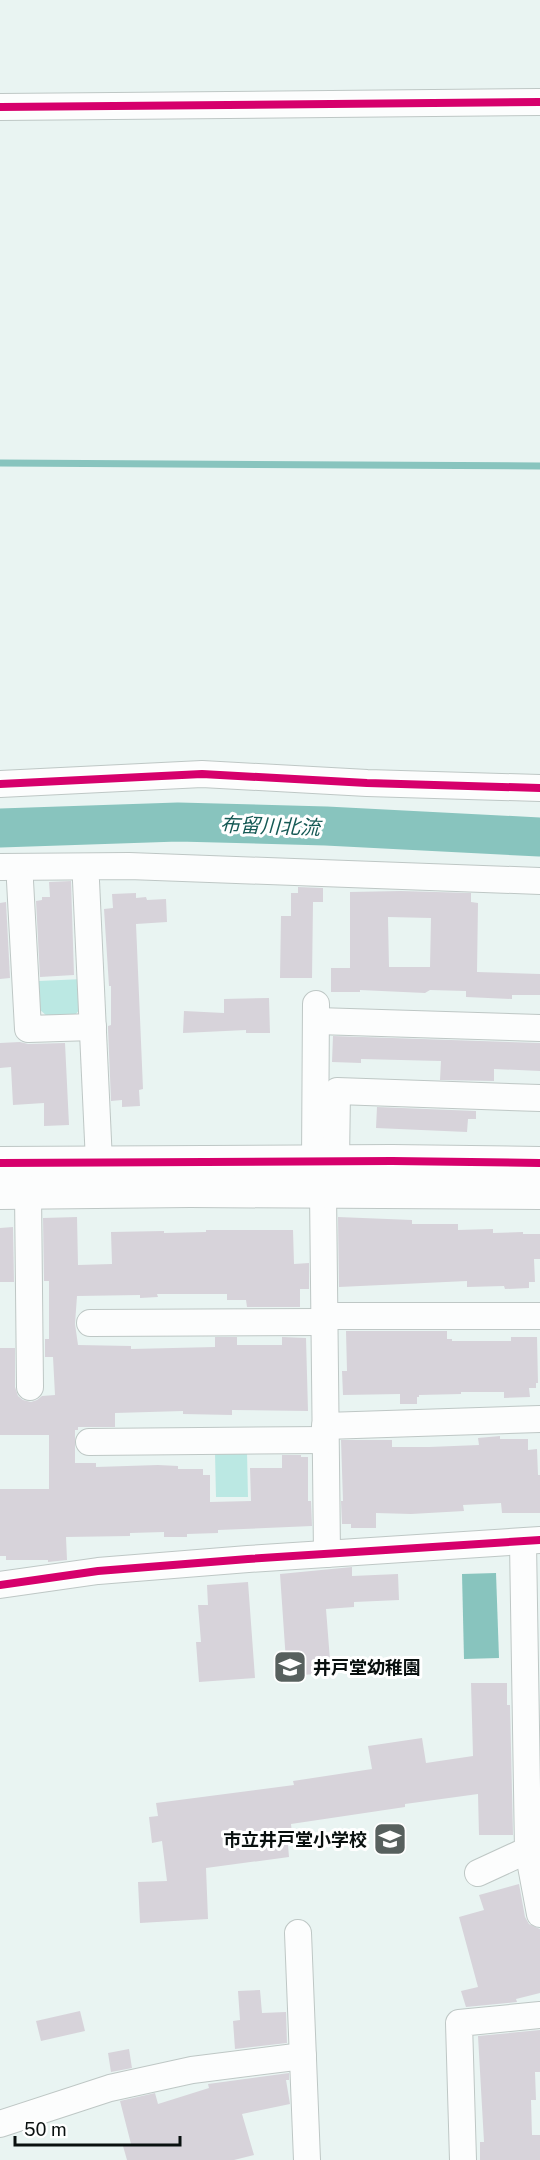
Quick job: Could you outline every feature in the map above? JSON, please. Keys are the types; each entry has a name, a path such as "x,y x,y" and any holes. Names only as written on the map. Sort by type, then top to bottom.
{"street":[{"path":"0,107 540,102"},
{"path":"0,784 202,774 367,783 540,788"},
{"path":"93,1027 28,1029 10,874 129,866 540,881"},
{"path":"86,881 99,1162"},
{"path":"325,1161 316,1012 540,1028"},
{"path":"325,1161 337,1091 540,1098"},
{"path":"0,1163 325,1161 540,1163"},
{"path":"322,1192 327,1554"},
{"path":"30,1387 14,1193 540,1193"},
{"path":"90,1323 540,1316"},
{"path":"90,1442 325,1433 540,1419"},
{"path":"0,1585 98,1571 532,1541 533,1756 528,1850 540,1914"},
{"path":"478,1873 528,1850"},
{"path":"298,1933 307,2160"},
{"path":"463,2160 459,2023 540,2015"},
{"path":"0,2124 110,2088 192,2070 303,2056"}],"shaded area":[{"path":"83,979 84,1005 73,1017 49,1018 37,1007 39,981"},
{"path":"247,1452 248,1497 216,1497 215,1453"},
{"path":"496,1573 499,1658 464,1659 462,1574"}],"building":[{"path":"71,881 74,975 40,977 36,901 42,900 42,897 50,897 49,882"},
{"path":"298,887 323,888 323,902 313,902 312,978 280,978 281,916 291,916 291,893 298,893"},
{"path":"350,892 471,893 471,902 478,903 477,972 540,974 540,995 512,995 512,999 466,997 466,991 331,992 331,968 350,968","holes":["388,917 431,918 430,967 389,967"]},
{"path":"136,893 136,898 166,899 167,922 136,924 143,1089 139,1090 140,1106 122,1107 122,1100 111,1101 108,1026 111,1025 111,986 109,986 104,909 113,908 112,894"},
{"path":"6,902 10,978 0,979 0,903"},
{"path":"269,998 270,1033 246,1033 246,1030 183,1033 184,1011 224,1013 224,999"},
{"path":"333,1036 540,1043 540,1071 494,1069 494,1081 440,1080 441,1061 361,1059 361,1063 332,1062"},
{"path":"0,1043 28,1044 65,1043 69,1125 44,1126 44,1103 13,1105 11,1067 0,1068"},
{"path":"377,1107 476,1111 476,1119 468,1119 467,1132 376,1128"},
{"path":"77,1217 78,1265 112,1264 111,1232 293,1230 294,1264 309,1263 309,1289 300,1289 300,1307 247,1307 246,1300 227,1300 227,1294 157,1294 158,1297 140,1298 140,1295 77,1296 75,1324 78,1345 131,1346 131,1349 215,1347 215,1337 237,1337 237,1345 282,1345 282,1337 306,1338 308,1411 232,1410 232,1415 183,1414 183,1411 115,1413 115,1427 78,1427 78,1430 75,1430 75,1463 96,1463 96,1467 158,1465 178,1466 178,1469 203,1469 203,1475 210,1475 210,1502 251,1501 250,1468 282,1468 282,1455 301,1455 301,1457 308,1457 308,1501 311,1501 312,1526 218,1530 218,1533 187,1534 187,1537 164,1537 164,1532 130,1533 130,1536 66,1537 67,1560 48,1562 48,1560 6,1560 6,1556 0,1556 0,1489 49,1489 49,1435 0,1435 0,1348 15,1348 15,1387 18,1396 31,1402 42,1396 55,1395 53,1357 45,1357 45,1339 49,1339 49,1281 44,1281 43,1218"},
{"path":"338,1217 412,1220 412,1224 458,1224 458,1230 493,1229 493,1233 540,1234 540,1259 534,1259 535,1282 529,1282 529,1288 505,1289 504,1286 467,1287 467,1281 339,1287"},
{"path":"13,1227 14,1282 0,1282 0,1228"},
{"path":"346,1331 447,1331 447,1339 452,1339 452,1341 511,1341 511,1337 537,1337 538,1383 536,1383 536,1388 529,1388 530,1397 504,1398 504,1392 461,1392 461,1394 419,1395 417,1404 400,1404 400,1394 343,1395 342,1371 347,1371"},
{"path":"500,1436 500,1439 528,1439 528,1450 537,1449 540,1513 502,1513 501,1503 463,1505 464,1511 376,1513 376,1528 351,1528 351,1524 342,1524 341,1440 392,1440 392,1447 429,1447 479,1445 478,1438"},
{"path":"352,1567 352,1576 398,1574 399,1600 354,1602 354,1607 326,1609 331,1673 287,1676 280,1574"},
{"path":"248,1582 255,1678 199,1682 196,1642 201,1642 198,1605 208,1605 207,1585"},
{"path":"471,1683 507,1683 507,1705 510,1705 513,1835 479,1835 478,1794 291,1824 293,1844 288,1845 289,1857 206,1868 208,1919 140,1923 138,1882 167,1881 162,1841 152,1843 149,1817 158,1816 156,1803 294,1785 293,1781 372,1769 368,1746 422,1738 426,1763 473,1756"},
{"path":"519,1884 525,1917 529,1924 540,1929 540,1993 516,1999 517,2002 466,2007 461,1991 478,1987 459,1917 484,1910 479,1895"},
{"path":"260,1990 262,2013 286,2012 287,2043 235,2049 233,2021 240,2020 238,1991"},
{"path":"80,2011 85,2031 41,2041 36,2021"},
{"path":"540,2030 540,2072 535,2072 536,2100 531,2100 532,2135 540,2135 540,2160 480,2160 480,2142 484,2142 478,2036"},
{"path":"129,2049 132,2068 111,2072 108,2053"},
{"path":"289,2073 289,2080 286,2080 290,2104 242,2114 254,2155 234,2160 127,2160 123,2146 131,2144 120,2101 155,2093 158,2104 209,2088 208,2084"}],"waterway":[{"path":"0,463 540,466"},
{"name":"布留川北流","path":"0,828 178,822 326,826 540,837"}],"cycle path":[{"path":"0,107 540,102"},
{"path":"0,784 202,774 367,783 540,788"},
{"path":"0,1163 392,1161 540,1163"},
{"path":"0,1585 98,1571 540,1540"}],"place":[{"name":"井戸堂幼稚園","path":"290,1667"},
{"name":"市立井戸堂小学校","path":"390,1839"}]}
